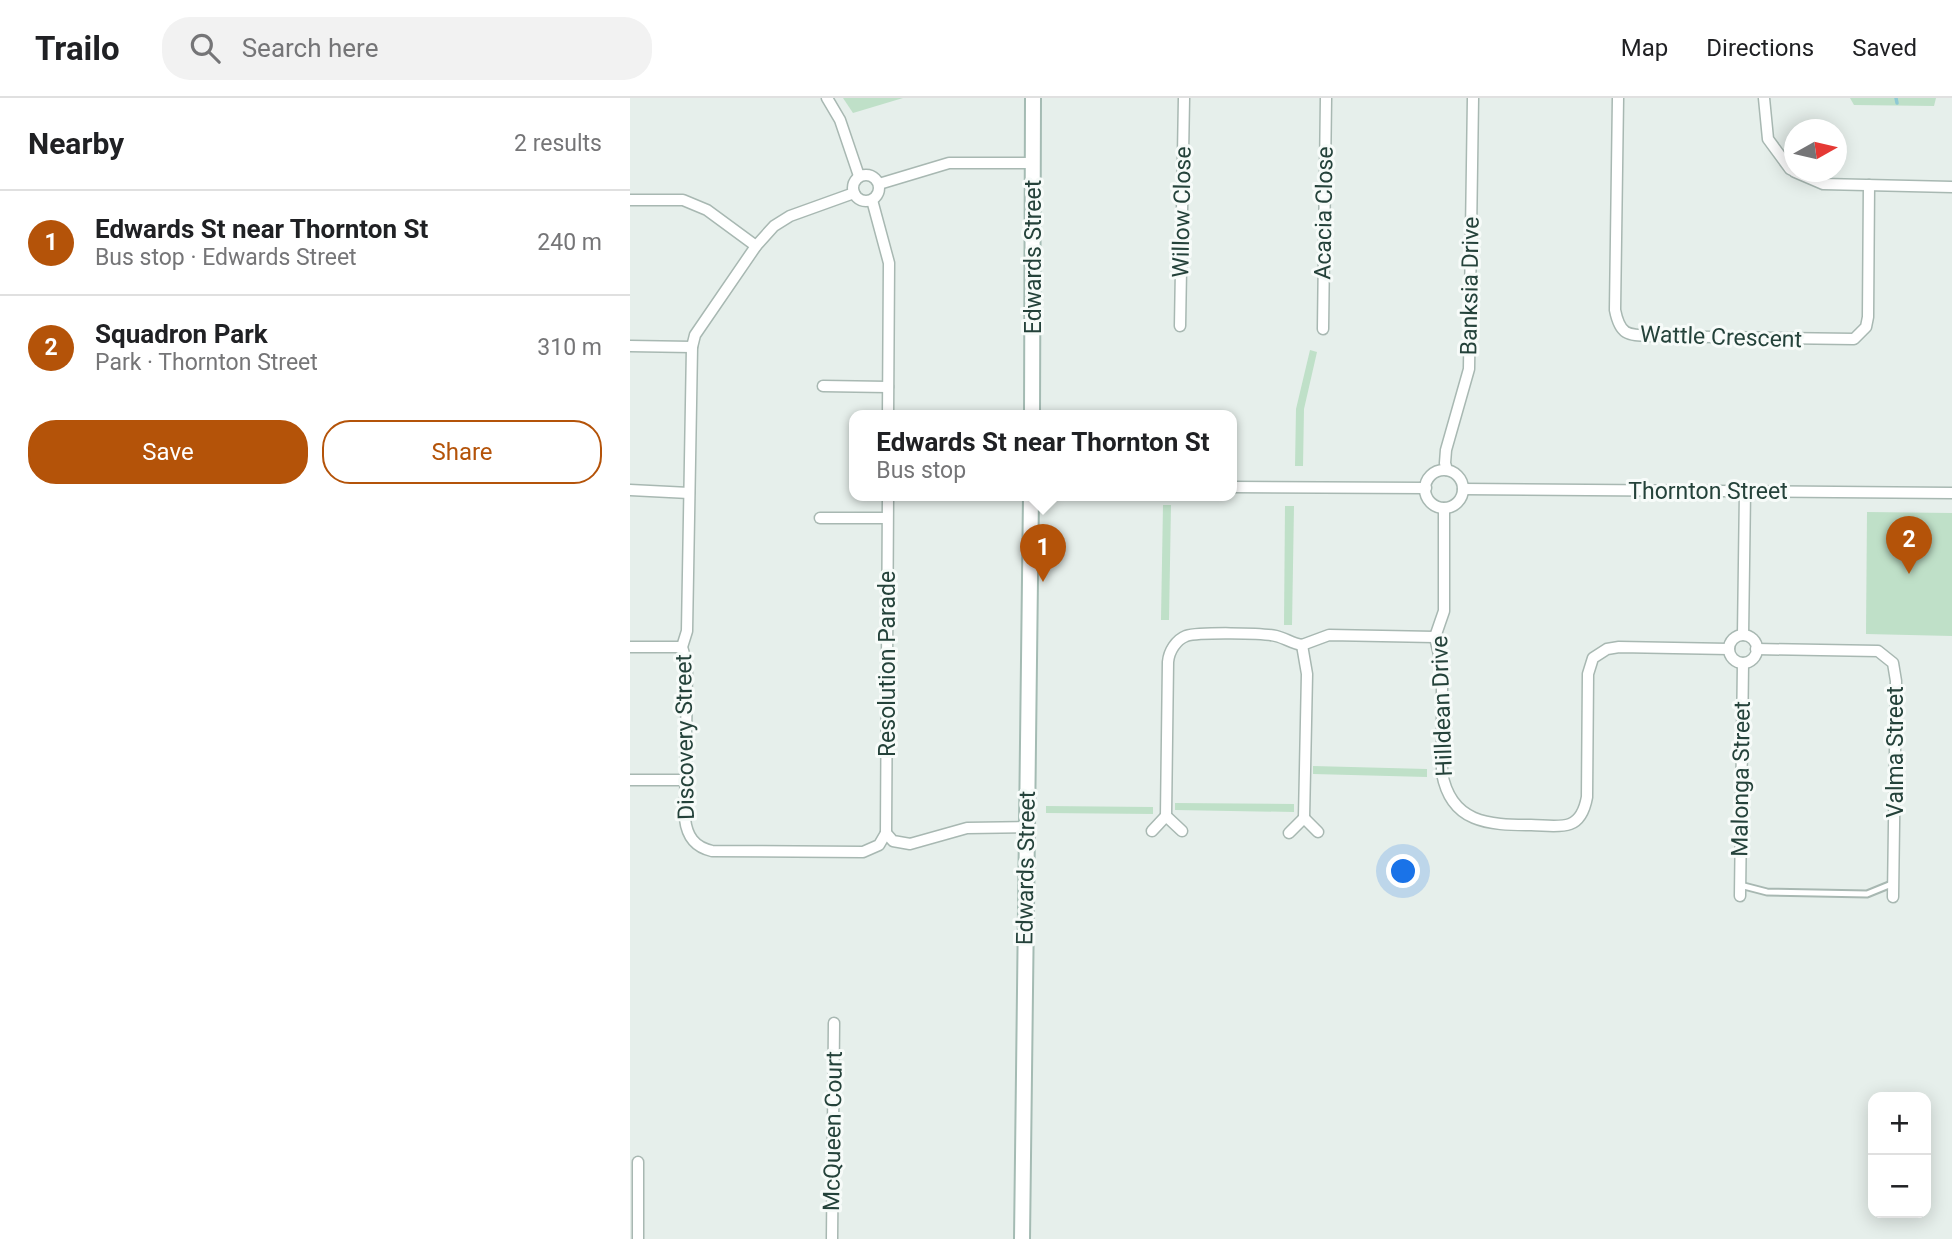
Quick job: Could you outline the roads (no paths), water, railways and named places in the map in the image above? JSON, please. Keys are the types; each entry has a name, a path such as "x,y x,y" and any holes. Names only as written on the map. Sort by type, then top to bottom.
{"main road":[{"name":"Edwards Street","path":"1032,410 1033,98"},
{"name":"Edwards Street","path":"1023,1239 1031,501"}],"street":[{"path":"827,98 840,120 859,176"},
{"name":"Willow Close","path":"1181,326 1184,98"},
{"name":"Acacia Close","path":"1323,329 1325,98"},
{"name":"Banksia Drive","path":"1447,470 1446,450 1469,369 1473,98"},
{"name":"Wattle Crescent","path":"1618,98 1615,310 1618,325 1624,332 1651,336 1854,338 1866,327 1868,317 1870,185"},
{"path":"1764,98 1768,139 1784,161"},
{"path":"879,184 949,163 1034,163"},
{"path":"870,175 879,184 879,191 872,200 863,200 854,193 853,184 859,176 870,175"},
{"path":"1819,182 1952,187"},
{"name":"Discovery Street","path":"854,193 790,216 774,226 756,246 699,327 692,347 687,631 682,647 687,664 685,819 687,833 696,845 704,849 863,852 879,845 886,833"},
{"path":"630,200 684,200 707,210 756,246"},
{"path":"872,200 889,263 888,410"},
{"path":"630,346 692,347"},
{"path":"823,386 888,387"},
{"path":"1447,470 1457,474 1463,489 1455,504 1444,508 1429,500 1426,488 1432,474 1447,470"},
{"path":"1237,487 1426,488"},
{"name":"Thornton Street","path":"1463,489 1952,493"},
{"path":"630,490 689,493"},
{"path":"1744,635 1745,491"},
{"name":"Resolution Parade","path":"886,833 888,501"},
{"name":"Hilldean Drive","path":"1444,508 1444,611 1436,637 1442,668 1442,773 1445,788 1455,805 1472,817 1490,824 1570,824 1582,814 1587,797 1589,665 1600,653 1619,647 1729,649"},
{"path":"820,518 887,518"},
{"path":"1152,831 1166,816 1168,656 1184,637 1197,634 1271,635 1302,645 1329,635 1436,637"},
{"path":"1744,635 1754,641 1756,649 1751,660 1743,663 1733,659 1729,649 1735,638 1744,635"},
{"path":"1289,833 1304,818 1307,674 1302,645"},
{"path":"630,647 682,647"},
{"name":"Valma Street","path":"1756,649 1878,651 1893,663 1896,681 1894,897"},
{"name":"Malonga Street","path":"1740,896 1743,663"},
{"path":"630,780 685,780"},
{"path":"1166,816 1182,831"},
{"path":"1304,818 1318,832"},
{"path":"886,833 893,841 910,844 967,828 1027,827"},
{"name":"McQueen Court","path":"832,1239 834,1023"},
{"path":"638,1163 638,1239"}],"lane":[{"path":"1740,885 1767,892 1867,894 1894,883"}],"waterway":[{"path":"1896,98 1897,103"}],"place":[{"name":"Squadron Park","path":"1909,574"},
{"name":"Edwards St near Thornton St","path":"1043,582"}]}
